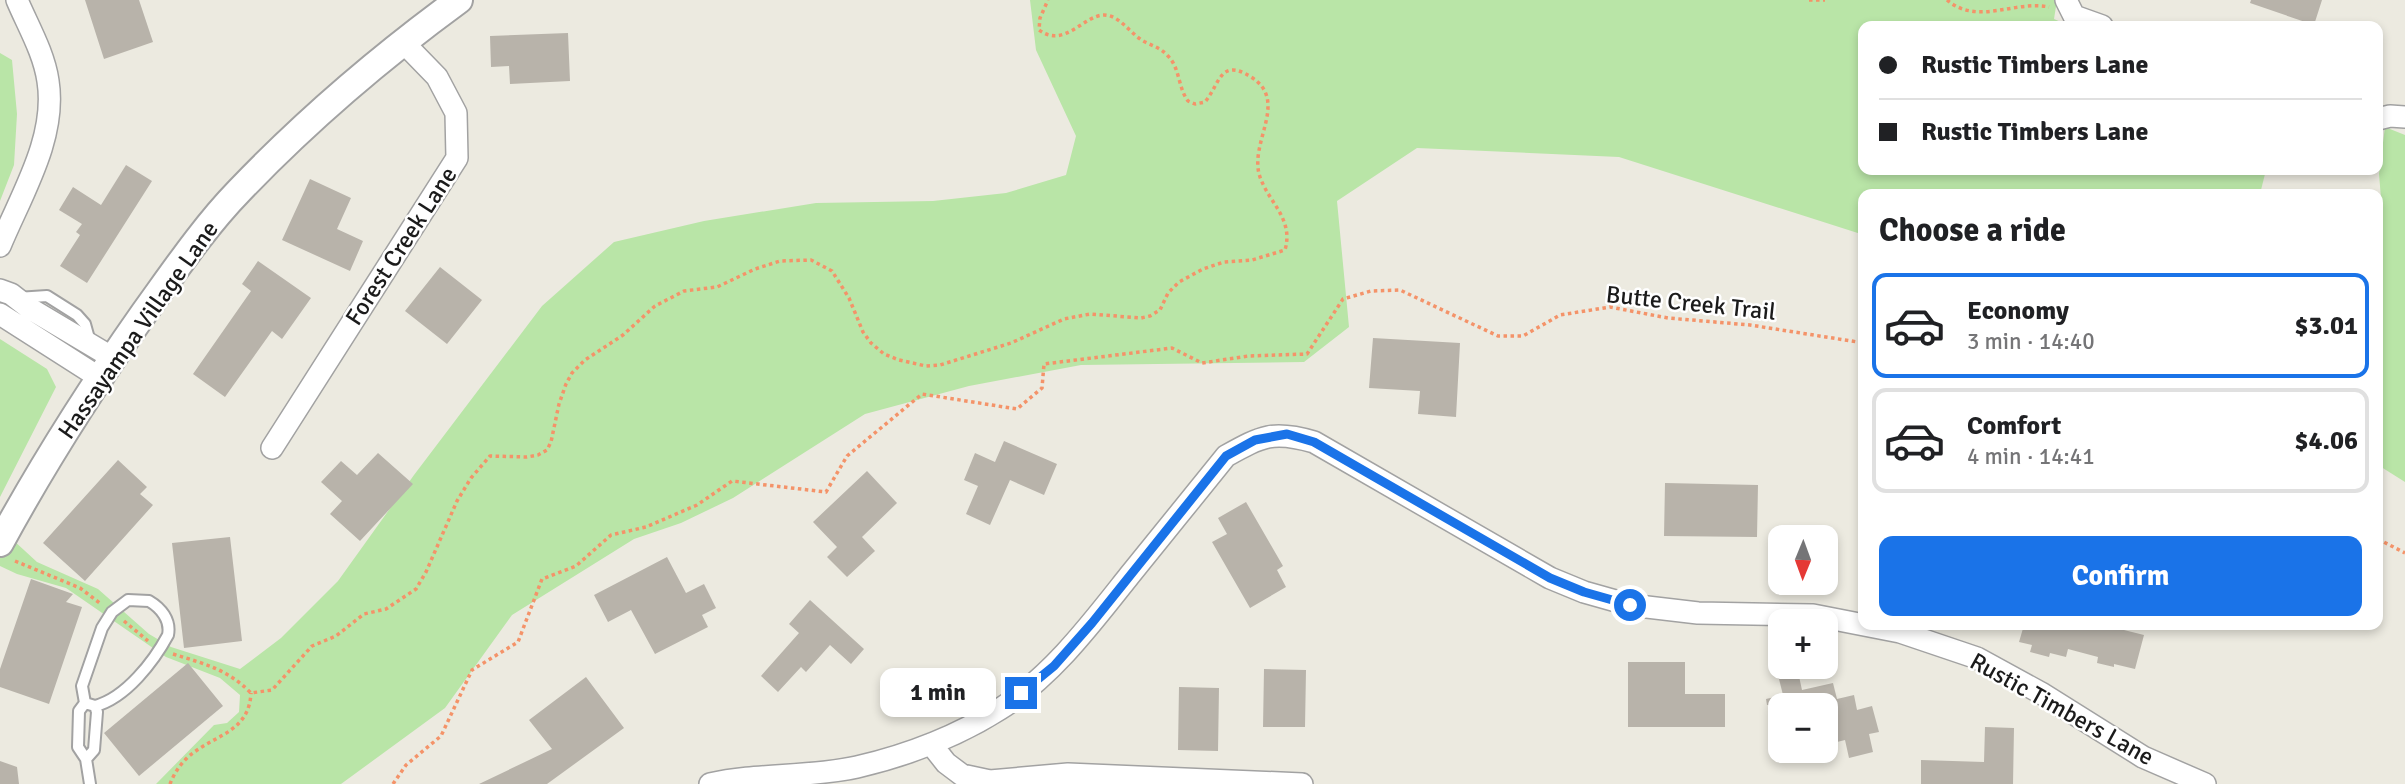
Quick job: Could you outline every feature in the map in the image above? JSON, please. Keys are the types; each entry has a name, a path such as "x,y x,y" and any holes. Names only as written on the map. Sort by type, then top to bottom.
{"street":[{"path":"0,246 34,167 48,122 49,82 42,57 17,0"},
{"name":"Hassayampa Village Lane","path":"6,542 27,494 101,360 237,193 317,115 402,41 459,0"},
{"path":"2070,8 2093,21"},
{"name":"Forest Creek Lane","path":"272,448 457,158 456,113 437,77 402,41"},
{"path":"2383,117 2405,117"},
{"path":"15,299 101,360 8,320 15,299"},
{"name":"Rustic Timbers Lane","path":"710,784 737,778 785,777 856,767 954,735 1001,709 1054,666 1092,623 1226,456 1255,440 1287,434 1314,442 1550,578 1584,592 1630,605 1698,613 1813,615 1858,624"},
{"name":"Rustic Timbers Lane","path":"1890,630 1977,658 2040,693 2143,757 2205,784"},
{"path":"931,744 946,763 962,775 990,781 1068,774 1301,784"}],"lane":[{"path":"86,759 94,750 97,712 90,705 82,685 102,628 124,602 133,599 149,601 165,616 169,635 139,676 110,699 90,705 79,711 79,751 86,759 89,784"}],"path":[{"path":"251,693 272,690 312,646 336,636 364,614 386,609 416,589 457,501 483,462 490,456 527,457 547,450 559,404 572,373 655,306 684,291 718,287 755,269 780,261 811,260 832,271 849,298 863,332 884,354 926,366 940,365 1011,343 1065,320 1090,314 1141,318 1150,316 1160,310 1168,293 1179,282 1203,269 1224,262 1252,260 1285,250 1288,239 1286,225 1258,173 1258,154 1269,108 1268,99 1256,80 1243,71 1226,71 1219,76 1205,102 1188,101 1170,57 1144,42 1113,17 1100,15 1059,35 1039,30 1038,25 1048,0"},
{"path":"1809,0 1825,0"},
{"path":"1947,0 1968,11 1990,12 2027,4 2070,8"},
{"name":"Butte Creek Trail","path":"393,784 406,765 441,736 472,670 517,642 542,579 576,566 611,535 646,527 698,505 732,481 826,492 847,456 922,394 1017,409 1042,388 1044,364 1172,348 1202,363 1248,356 1307,354 1343,299 1371,291 1400,290 1498,336 1522,336 1560,315 1610,307 1668,318 1750,325 1858,342"},
{"path":"6,542 18,563 80,588 160,649 219,669 236,678 251,693 250,708 242,721 219,739 192,754 173,776 170,784"},
{"path":"2383,542 2405,553"}],"green space":[{"path":"1030,0 2057,0 2054,19 2059,21 1858,21 1858,175 2265,175 2261,189 1858,189 1858,233 1619,157 1417,148 1337,201 1349,327 1304,362 1081,365 969,386 865,414 733,498 681,523 634,539 512,615 445,708 341,784 156,784 214,725 227,723 239,712 240,695 220,678 166,657 66,588 17,574 0,566 0,528 37,562 98,589 149,634 171,647 240,669 281,638 338,581 414,475 542,306 614,242 704,221 816,203 933,201 1006,193 1066,175 1076,136 1036,50"},
{"path":"0,53 12,60 17,114 14,165 0,201"},
{"path":"2385,127 2405,135 2405,482 2383,468 2383,189 2380,189 2379,175 2383,175"},
{"path":"0,339 47,369 56,387 0,497"}],"building":[{"path":"85,0 139,0 153,42 104,59"},
{"path":"2251,0 2322,0 2315,21 2302,21 2250,3"},
{"path":"568,33 570,81 510,84 509,66 491,67 490,36"},
{"path":"126,165 152,181 87,283 60,266 80,235 76,232 82,224 59,210 73,187 101,205"},
{"path":"310,179 351,198 337,229 363,241 350,271 282,240"},
{"path":"258,261 311,298 282,339 272,331 225,397 193,374 251,291 242,284"},
{"path":"440,267 482,300 447,344 405,311"},
{"path":"1373,338 1460,343 1456,417 1418,414 1420,391 1369,388"},
{"path":"1004,441 1057,464 1044,495 1010,480 990,525 966,514 978,486 964,480 975,453 995,462"},
{"path":"378,453 413,484 360,541 330,514 342,501 321,482 341,461 357,475"},
{"path":"118,460 147,487 140,494 153,505 85,581 43,543"},
{"path":"867,471 897,503 862,537 875,551 847,577 827,557 837,547 813,522"},
{"path":"1665,483 1758,485 1757,537 1664,536"},
{"path":"1246,502 1283,566 1277,570 1286,587 1250,608 1212,542 1227,534 1218,518"},
{"path":"230,537 242,641 184,648 172,543"},
{"path":"667,557 686,593 704,584 716,608 702,615 708,627 655,654 631,610 608,622 594,595"},
{"path":"31,579 73,594 66,602 82,607 49,704 0,687 0,669"},
{"path":"810,600 864,649 851,664 830,645 806,672 801,667 778,692 761,676 799,633 789,624"},
{"path":"2023,630 2124,630 2144,635 2135,669 2097,663 2098,657 2068,649 2066,657 2050,653 2049,657 2030,652 2032,645 2019,642"},
{"path":"1628,662 1685,662 1685,694 1725,694 1725,727 1628,727"},
{"path":"188,663 223,706 139,776 104,733"},
{"path":"1264,669 1306,670 1305,727 1263,727"},
{"path":"586,677 624,728 547,784 479,784 552,749 529,720"},
{"path":"1779,679 1800,679 1802,690 1833,683 1836,693 1782,693"},
{"path":"1179,687 1219,688 1218,751 1178,750"},
{"path":"1854,695 1857,710 1872,706 1879,732 1869,734 1873,752 1849,758 1845,740 1838,742 1838,699"},
{"path":"1985,727 2014,728 2013,784 1921,784 1921,760 1984,762"},
{"path":"0,761 17,767 19,784 0,784"}],"route":[{"path":"1021,693 1054,666 1092,623 1226,456 1255,440 1287,434 1314,442 1550,578 1584,592 1630,605"}]}
